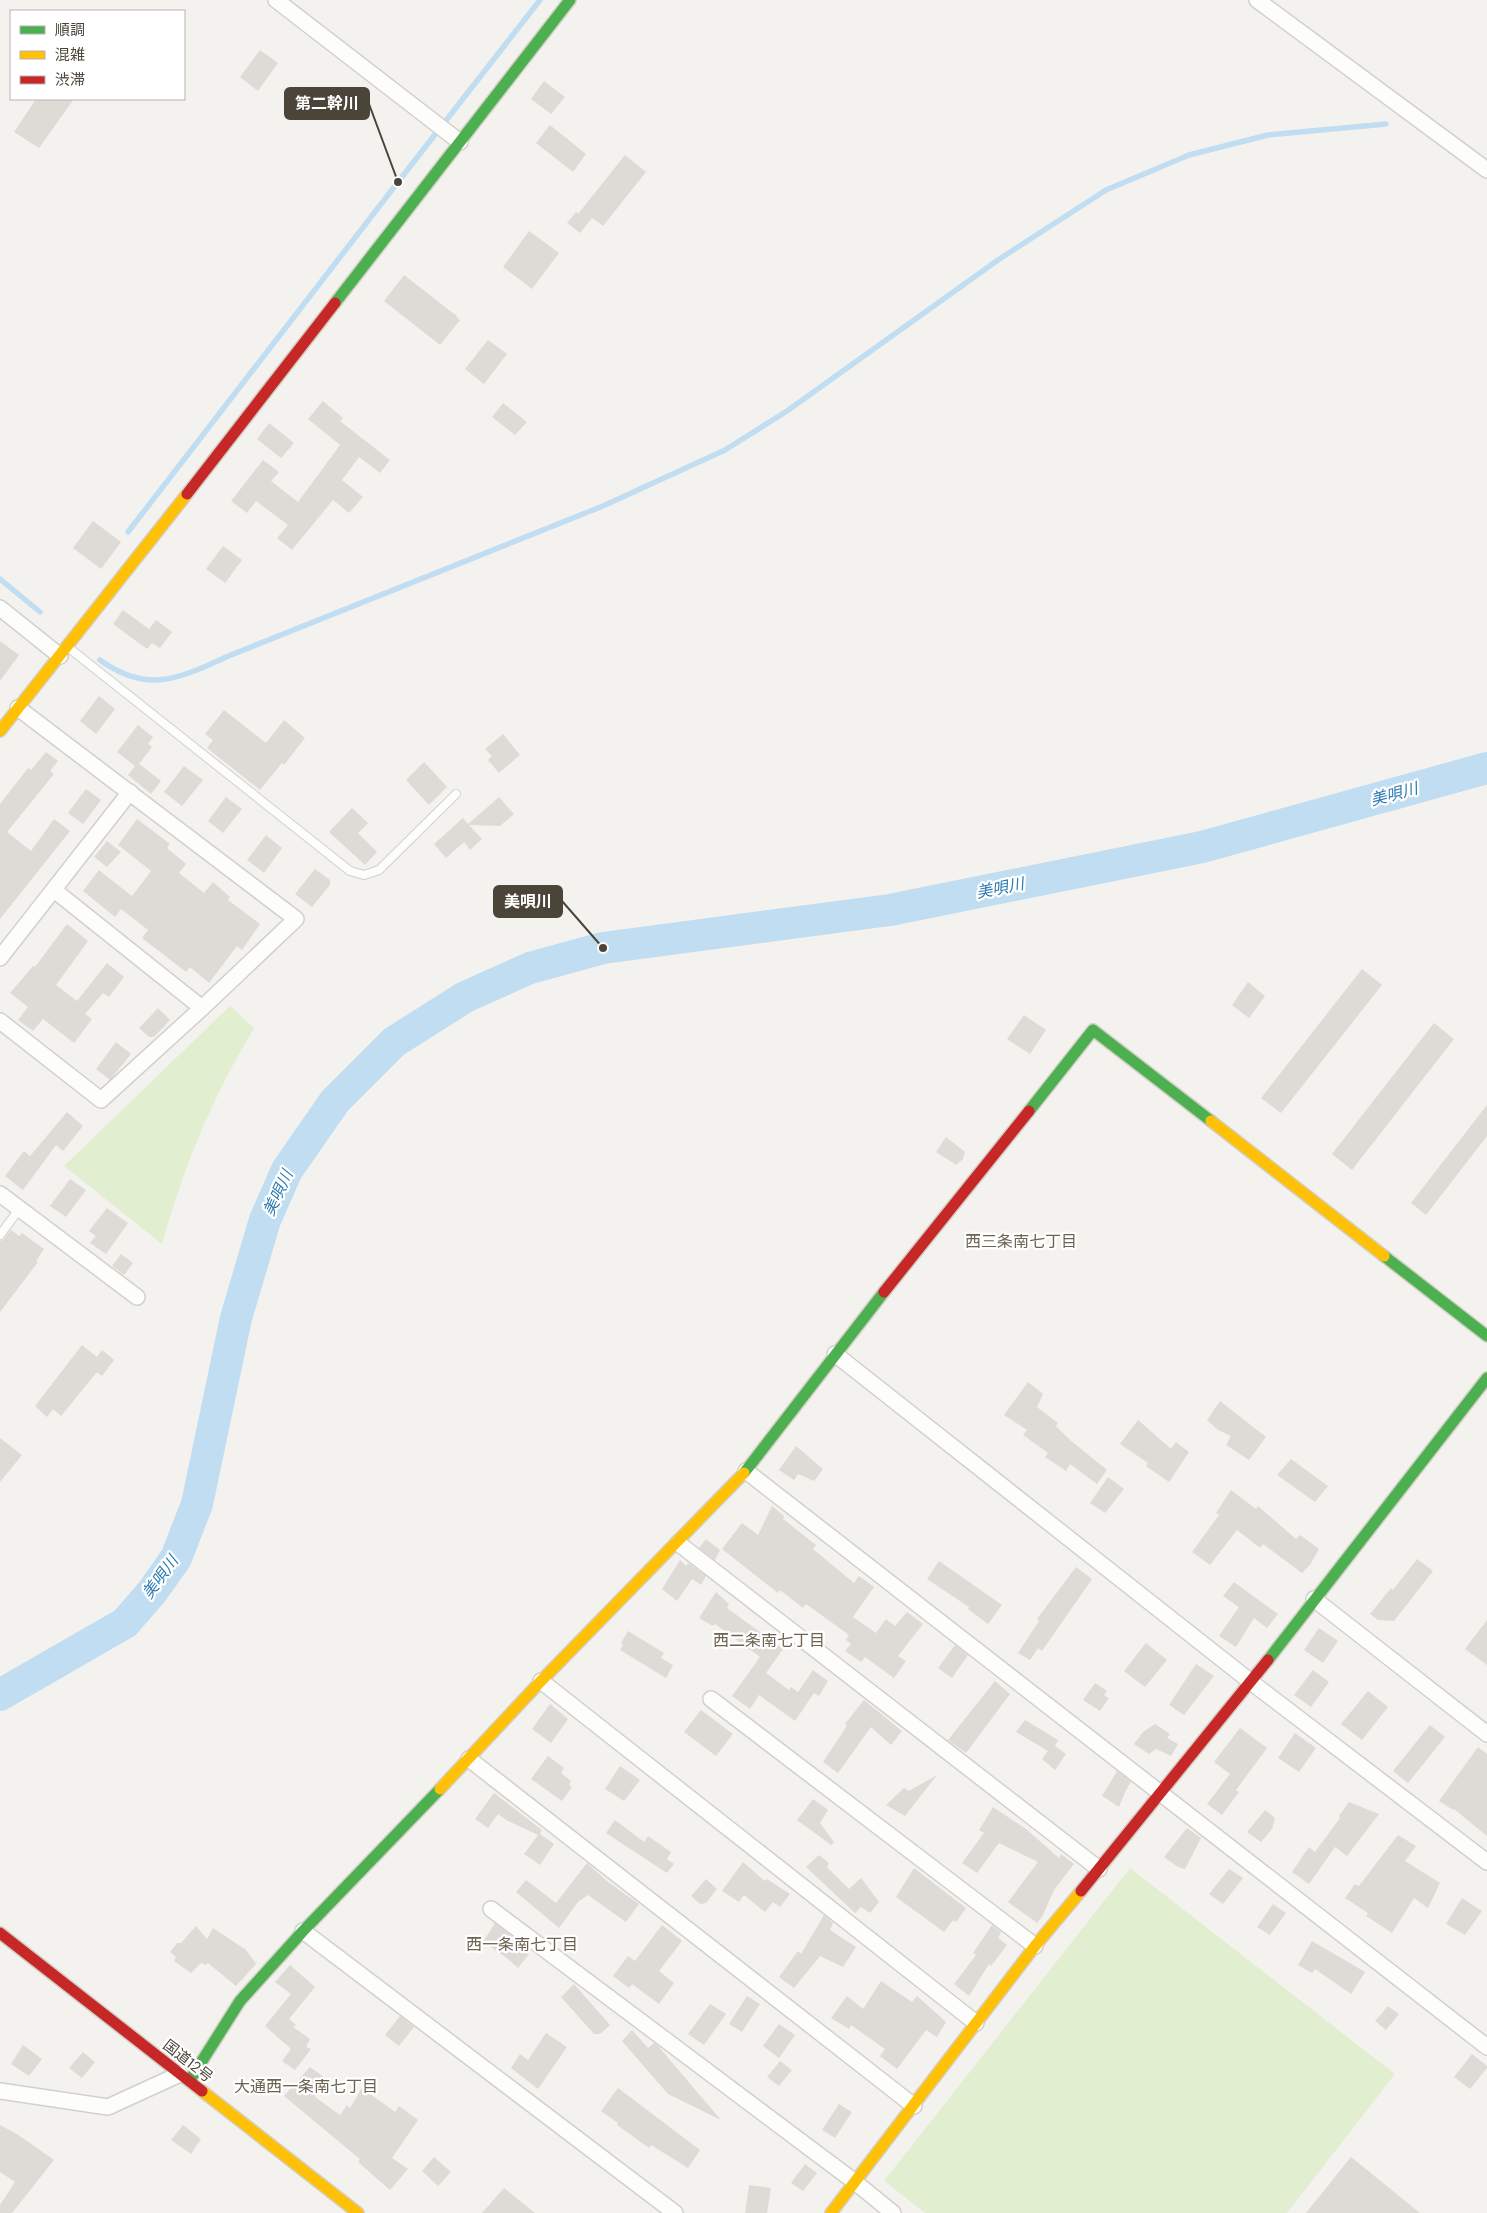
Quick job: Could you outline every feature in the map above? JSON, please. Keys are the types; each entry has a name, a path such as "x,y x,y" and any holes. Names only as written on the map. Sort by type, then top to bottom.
{"main road":[{"path":"0,731 64,652 570,0"},
{"path":"185,2077 240,2001 303,1931 469,1760 541,1681 678,1543 746,1471 835,1354 1093,1030 1487,1336"},
{"path":"831,2213 1035,1946 1251,1682 1487,1378"},
{"name":"国道12号","path":"0,1933 185,2077 337,2207 358,2213"}],"street":[{"path":"276,0 460,142"},
{"path":"1257,0 1487,170"},
{"path":"0,608 64,652"},
{"path":"0,1022 101,1100 296,919 18,708"},
{"path":"0,958 130,792"},
{"path":"54,890 202,1008"},
{"path":"0,1194 137,1297"},
{"path":"835,1354 1251,1682 1487,1862"},
{"path":"746,1471 1487,2047"},
{"path":"678,1543 1099,1869"},
{"path":"1314,1599 1487,1734"},
{"path":"541,1681 976,2024"},
{"path":"711,1699 1035,1946"},
{"path":"469,1760 914,2106"},
{"path":"491,1909 855,2182 892,2213"},
{"path":"303,1931 675,2213"},
{"path":"0,2091 108,2106 185,2077"}],"lane":[{"path":"64,652 350,871 364,875 379,870 456,794"},
{"path":"0,1235 20,1208"}],"green space":[{"path":"230,1006 254,1028 225,1081 200,1133 180,1186 162,1244 64,1166"},
{"path":"1130,1868 1395,2074 1287,2213 925,2213 884,2181"}],"building":[{"path":"260,50 278,63 258,91 240,77"},
{"path":"544,81 565,97 551,114 531,99"},
{"path":"35,100 73,100 39,148 14,132"},
{"path":"550,125 586,154 573,172 536,143"},
{"path":"625,155 646,172 603,226 592,218 580,233 567,223 576,212 578,214"},
{"path":"529,231 559,253 532,289 503,267"},
{"path":"404,275 460,320 440,345 384,301"},
{"path":"488,340 507,354 484,384 465,369"},
{"path":"323,401 343,418 340,421 390,460 380,473 359,457 342,480 363,497 349,513 333,500 292,550 277,538 288,525 256,501 247,513 231,501 263,460 279,472 271,481 298,502 340,445 308,419"},
{"path":"503,403 527,422 515,435 492,417"},
{"path":"269,423 294,443 281,458 257,439"},
{"path":"93,521 121,542 101,569 73,548"},
{"path":"223,546 242,560 225,583 206,569"},
{"path":"123,610 149,629 156,620 172,632 160,648 152,643 147,649 113,624"},
{"path":"0,641 19,655 0,681"},
{"path":"99,696 115,709 96,734 80,721"},
{"path":"224,710 266,743 284,720 305,738 284,765 282,763 260,790 207,748 213,740 205,734"},
{"path":"138,725 153,737 148,744 152,747 139,764 161,781 151,794 128,775 135,766 117,752"},
{"path":"503,734 520,755 499,773 488,760 492,756 485,749"},
{"path":"46,752 58,761 50,771 54,774 7,832 31,851 54,819 70,831 0,919 0,804 28,768 31,770"},
{"path":"424,762 447,787 429,805 406,780"},
{"path":"184,766 203,780 182,806 164,792"},
{"path":"86,789 101,800 83,824 68,813"},
{"path":"226,797 242,809 223,833 208,821"},
{"path":"499,797 514,814 500,826 469,825 482,839 470,850 464,842 446,858 434,844 463,818 468,824"},
{"path":"352,808 368,823 358,833 377,852 365,865 329,832"},
{"path":"137,819 170,844 167,848 186,864 179,873 204,893 213,882 230,897 228,900 260,924 242,950 237,946 209,983 190,967 186,972 142,938 148,930 121,909 115,917 83,891 99,870 132,896 151,871 118,845"},
{"path":"266,835 282,848 264,873 247,860"},
{"path":"107,841 121,852 107,867 94,857"},
{"path":"315,869 330,880 330,885 312,907 295,894"},
{"path":"67,924 88,941 56,985 77,1001 107,963 124,977 109,997 103,993 85,1014 92,1019 74,1043 43,1019 33,1031 18,1020 28,1007 10,993 33,966 35,967"},
{"path":"1362,969 1382,985 1281,1113 1261,1098"},
{"path":"1248,982 1265,996 1249,1018 1232,1005"},
{"path":"158,1008 170,1020 154,1037 149,1037 139,1028"},
{"path":"1024,1015 1046,1030 1030,1054 1007,1039"},
{"path":"1434,1023 1454,1039 1352,1170 1332,1154"},
{"path":"116,1042 131,1054 110,1080 96,1069"},
{"path":"1487,1105 1487,1136 1426,1215 1411,1203"},
{"path":"67,1112 83,1126 63,1151 56,1145 23,1190 5,1176 24,1151 30,1156"},
{"path":"946,1137 965,1152 963,1159 956,1165 936,1152"},
{"path":"70,1179 86,1190 66,1217 50,1206"},
{"path":"107,1208 128,1223 106,1254 90,1243 96,1236 89,1231"},
{"path":"11,1230 19,1236 22,1233 44,1249 36,1261 38,1262 0,1312 0,1241"},
{"path":"121,1254 133,1263 124,1275 112,1266"},
{"path":"82,1345 97,1357 102,1350 114,1360 102,1376 97,1372 61,1416 53,1409 47,1417 35,1406"},
{"path":"1028,1382 1043,1394 1037,1407 1058,1423 1056,1426 1070,1440 1107,1470 1097,1484 1070,1464 1066,1471 1045,1457 1048,1453 1023,1435 1027,1430 1004,1415"},
{"path":"1220,1401 1266,1437 1249,1460 1226,1445 1231,1436 1218,1430 1207,1420"},
{"path":"1138,1420 1171,1449 1176,1442 1189,1452 1169,1482 1146,1466 1148,1463 1120,1444"},
{"path":"0,1438 22,1455 0,1482"},
{"path":"796,1446 823,1469 814,1481 798,1474 794,1480 779,1470"},
{"path":"1291,1459 1328,1486 1315,1502 1277,1475"},
{"path":"1108,1477 1124,1489 1105,1513 1090,1503"},
{"path":"1231,1490 1256,1509 1258,1506 1296,1539 1300,1535 1319,1549 1310,1565 1302,1573 1263,1544 1260,1548 1237,1530 1210,1565 1192,1552 1219,1515 1216,1513"},
{"path":"772,1506 784,1516 783,1519 816,1545 813,1549 854,1583 859,1576 874,1587 853,1617 876,1633 886,1619 895,1626 907,1612 923,1624 898,1656 906,1661 894,1678 865,1657 861,1662 845,1651 851,1644 846,1640 849,1635 806,1604 803,1608 780,1590 778,1593 722,1549 742,1523 758,1535"},
{"path":"706,1539 720,1550 715,1560 699,1548"},
{"path":"1417,1559 1433,1571 1394,1621 1378,1620 1370,1614 1391,1588 1393,1590"},
{"path":"680,1560 686,1566 688,1563 706,1576 701,1585 692,1579 677,1601 662,1589"},
{"path":"939,1561 1002,1605 988,1624 968,1609 969,1607 927,1579"},
{"path":"1076,1567 1092,1579 1042,1651 1038,1648 1030,1660 1018,1653 1039,1621 1037,1619"},
{"path":"1234,1582 1278,1614 1267,1628 1254,1618 1236,1647 1219,1636 1239,1607 1223,1596"},
{"path":"716,1592 729,1604 727,1608 783,1649 766,1673 789,1690 791,1687 798,1692 813,1670 828,1681 819,1696 814,1693 795,1721 759,1695 750,1709 732,1696 760,1657 715,1624 713,1626 699,1618"},
{"path":"1487,1620 1487,1665 1465,1649"},
{"path":"1319,1628 1338,1641 1323,1663 1304,1650"},
{"path":"628,1631 664,1653 661,1658 673,1665 666,1678 620,1650 623,1644 621,1643"},
{"path":"1146,1643 1167,1660 1145,1687 1124,1671"},
{"path":"955,1645 968,1655 952,1678 938,1668"},
{"path":"1196,1664 1214,1676 1184,1715 1169,1705"},
{"path":"1313,1670 1329,1682 1311,1707 1294,1695"},
{"path":"995,1681 1010,1694 966,1753 948,1740"},
{"path":"1095,1683 1107,1691 1104,1695 1109,1698 1100,1711 1083,1700"},
{"path":"1368,1691 1388,1707 1362,1740 1341,1724"},
{"path":"864,1700 902,1731 891,1745 871,1727 838,1773 823,1762 847,1726 845,1724"},
{"path":"550,1704 568,1719 551,1743 532,1729"},
{"path":"701,1710 733,1734 716,1756 684,1732"},
{"path":"1025,1720 1058,1740 1055,1746 1066,1754 1055,1770 1042,1759 1048,1751 1016,1732"},
{"path":"1155,1724 1170,1734 1167,1738 1178,1744 1171,1756 1156,1749 1149,1754 1134,1744 1143,1732"},
{"path":"1430,1725 1445,1737 1408,1783 1393,1771"},
{"path":"1240,1728 1267,1748 1236,1790 1239,1792 1222,1815 1207,1804 1230,1774 1214,1762"},
{"path":"1295,1733 1316,1748 1299,1772 1278,1758"},
{"path":"1478,1747 1487,1754 1487,1836 1454,1809 1439,1801"},
{"path":"548,1756 564,1768 561,1773 571,1781 569,1785 572,1787 562,1801 531,1779"},
{"path":"620,1766 640,1780 624,1801 605,1789"},
{"path":"1117,1771 1131,1782 1119,1807 1102,1796"},
{"path":"937,1775 905,1816 886,1805 904,1788 909,1791"},
{"path":"494,1793 542,1830 540,1834 554,1844 540,1865 524,1854 538,1835 506,1820 498,1814 488,1828 475,1819"},
{"path":"813,1799 828,1810 820,1823 834,1842 831,1845 797,1820"},
{"path":"1349,1802 1379,1814 1347,1856 1335,1847 1309,1884 1292,1872 1309,1847 1315,1852 1340,1818 1339,1816"},
{"path":"993,1807 1026,1829 1059,1858 1061,1854 1074,1864 1054,1890 1042,1917 1037,1923 1008,1902 1038,1862 999,1843 977,1873 962,1863 984,1833 979,1830"},
{"path":"1265,1810 1275,1818 1272,1829 1261,1842 1247,1832"},
{"path":"615,1820 644,1842 648,1836 671,1852 667,1859 674,1864 667,1873 606,1833"},
{"path":"1187,1828 1201,1838 1185,1869 1178,1867 1164,1857"},
{"path":"1398,1835 1416,1846 1405,1861 1440,1883 1428,1908 1414,1898 1392,1933 1366,1916 1368,1913 1345,1898 1355,1884 1359,1886"},
{"path":"819,1855 829,1863 827,1867 849,1889 861,1878 879,1902 870,1913 861,1907 855,1913 806,1867"},
{"path":"743,1862 765,1881 767,1879 790,1894 780,1907 773,1902 765,1912 744,1895 739,1902 722,1891"},
{"path":"587,1863 608,1882 639,1904 626,1922 588,1895 578,1902 559,1928 516,1892 526,1880 556,1903"},
{"path":"914,1868 966,1908 956,1922 953,1920 944,1932 896,1897"},
{"path":"1229,1869 1243,1878 1223,1904 1209,1894"},
{"path":"706,1879 717,1889 706,1903 700,1904 691,1896"},
{"path":"1462,1898 1482,1911 1465,1935 1446,1924"},
{"path":"1273,1904 1286,1913 1270,1935 1257,1927"},
{"path":"824,1915 833,1923 830,1930 856,1947 843,1967 820,1956 794,1988 779,1977 798,1951 801,1954"},
{"path":"495,1923 512,1936 510,1939 529,1954 518,1968 483,1942"},
{"path":"662,1925 682,1941 659,1971 674,1983 659,2004 632,1984 629,1988 613,1976 628,1956 635,1961"},
{"path":"992,1925 1001,1932 998,1938 1007,1945 991,1966 989,1964 969,1996 954,1984 976,1955 973,1953"},
{"path":"196,1926 207,1939 213,1928 246,1950 256,1964 236,1986 208,1963 205,1965 201,1963 191,1973 174,1961 176,1957 170,1952"},
{"path":"1312,1941 1365,1972 1351,1994 1315,1969 1312,1973 1298,1965"},
{"path":"290,1965 315,1987 289,2019 296,2025 293,2027 310,2039 306,2047 311,2049 295,2070 282,2061 291,2049 265,2026 291,1994 275,1982"},
{"path":"881,1981 912,2002 917,1996 946,2022 937,2037 926,2030 897,2069 880,2056 885,2049 851,2025 849,2029 831,2018 847,1996 863,2009"},
{"path":"574,1984 610,2025 600,2034 594,2034 561,1997"},
{"path":"747,1996 760,2004 742,2032 729,2024"},
{"path":"710,2004 726,2014 704,2045 688,2034"},
{"path":"1388,2006 1399,2014 1386,2030 1375,2021"},
{"path":"400,2016 414,2027 399,2046 385,2035"},
{"path":"779,2024 795,2035 779,2058 763,2046"},
{"path":"632,2030 648,2048 654,2043 658,2046 721,2120 668,2094 622,2041"},
{"path":"546,2033 567,2047 538,2089 511,2068 520,2054 528,2060"},
{"path":"23,2045 42,2059 29,2076 11,2064"},
{"path":"83,2052 95,2062 82,2078 69,2068"},
{"path":"1472,2054 1487,2068 1470,2089 1454,2077"},
{"path":"780,2061 792,2070 779,2086 767,2077"},
{"path":"310,2067 328,2080 315,2097 340,2115 347,2105 350,2108 362,2088 395,2112 399,2106 418,2120 392,2158 408,2169 390,2190 358,2162 360,2159 284,2096"},
{"path":"618,2088 700,2150 688,2168 651,2145 649,2148 601,2111"},
{"path":"839,2104 852,2112 835,2138 822,2130"},
{"path":"0,2125 17,2134 54,2160 12,2213 0,2213 0,2205 15,2182 0,2172"},
{"path":"183,2125 201,2139 191,2154 171,2140"},
{"path":"434,2157 451,2172 438,2186 422,2171"},
{"path":"1351,2157 1420,2213 1306,2213"},
{"path":"805,2164 817,2173 803,2191 791,2183"},
{"path":"749,2185 771,2188 767,2213 745,2213"},
{"path":"504,2188 535,2213 482,2213"}],"waterway":[{"path":"128,532 540,0"},
{"path":"100,660 117,671 133,677 148,680 163,680 177,677 603,506 725,450 787,411 998,260 1106,190 1189,155 1268,135 1386,124"},
{"path":"0,579 40,612"},
{"name":"美唄川","path":"0,1695 125,1623 152,1592 176,1558 197,1504 236,1318 265,1220 287,1170 335,1101 394,1042 465,997 530,968 603,948 890,910 1202,847 1487,768"}],"traffic: fast":[{"path":"335,303 570,0"},
{"path":"1029,1111 1093,1030 1211,1121"},
{"path":"1384,1256 1487,1336"},
{"path":"744,1473 884,1292"},
{"path":"1268,1660 1487,1378"},
{"path":"190,2080 240,2001 303,1931 440,1789"}],"traffic: slow":[{"path":"0,731 187,494"},
{"path":"1211,1121 1384,1256"},
{"path":"440,1789 541,1681 744,1473"},
{"path":"831,2213 1035,1946 1081,1891"},
{"path":"202,2091 358,2213"}],"traffic: jam":[{"path":"187,494 335,303"},
{"path":"884,1292 1029,1111"},
{"path":"1081,1891 1268,1660"},
{"path":"0,1933 202,2091"}],"place":[{"name":"第二幹川","path":"398,182"},
{"name":"美唄川","path":"603,948"}],"district":[{"name":"西三条南七丁目","path":"1021,1241"},
{"name":"西二条南七丁目","path":"769,1640"},
{"name":"西一条南七丁目","path":"522,1944"},
{"name":"大通西一条南七丁目","path":"306,2086"}]}
